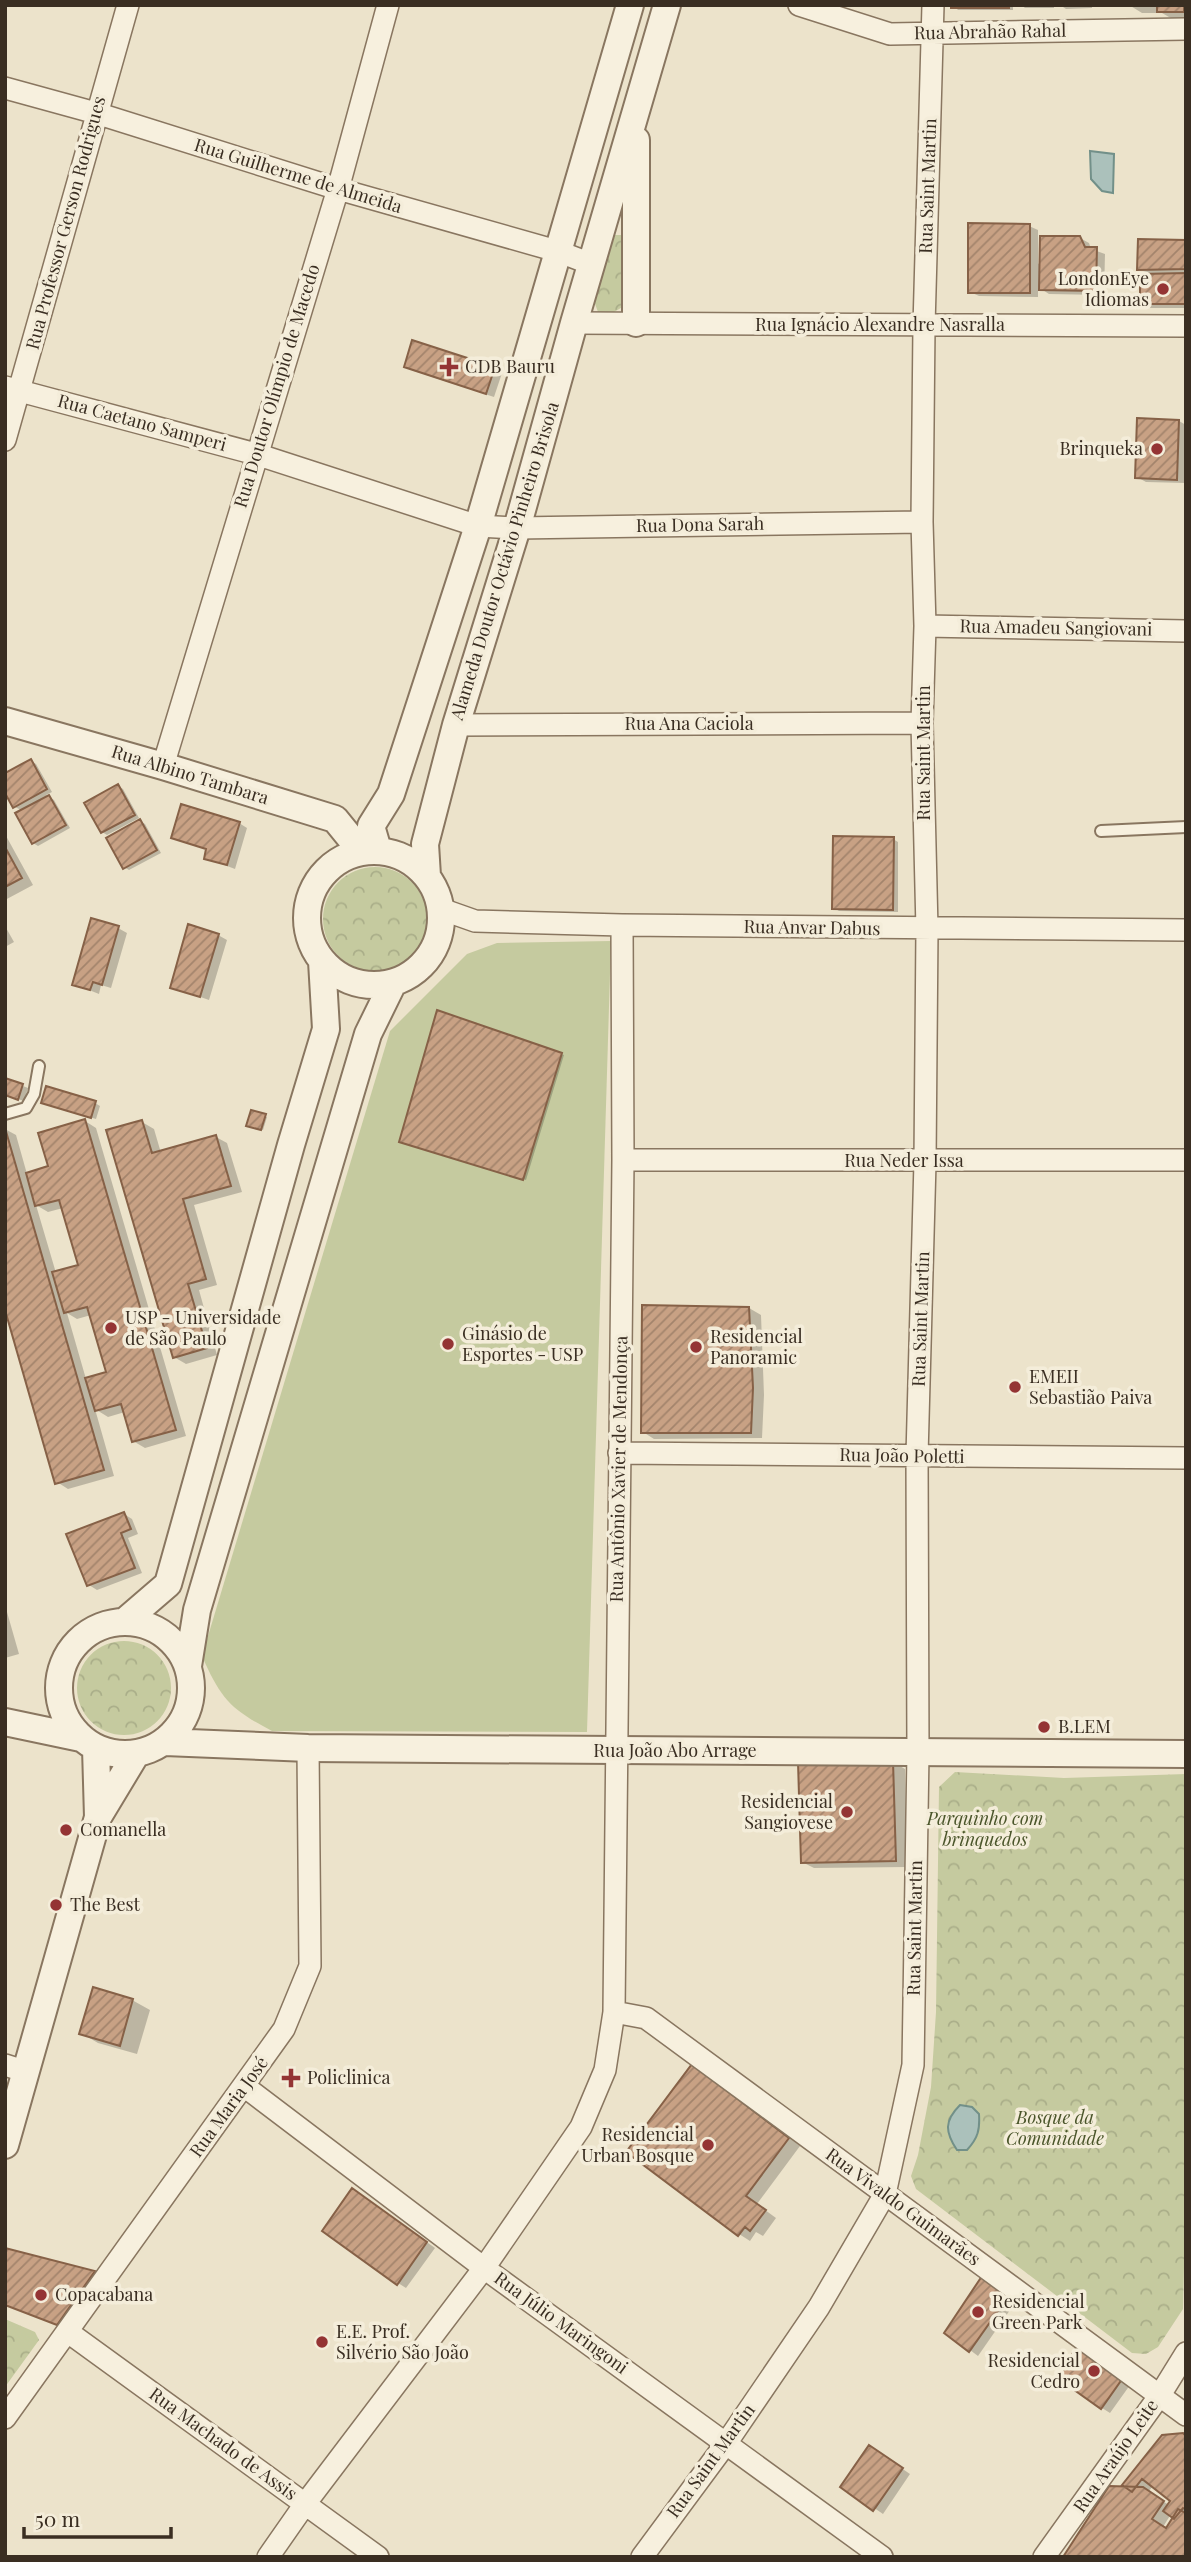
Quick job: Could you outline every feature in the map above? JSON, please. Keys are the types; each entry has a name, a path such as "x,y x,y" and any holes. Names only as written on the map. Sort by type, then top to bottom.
{"street":[{"name":"Rua Professor Gerson Rodrigues","path":"5,440 12,389 128,5"},
{"name":"Rua Doutor Olímpio de Macedo","path":"163,766 338,189 388,5"},
{"name":"Alameda Doutor Octávio Pinheiro Brisola","path":"369,851 371,826 391,794 478,526 630,5"},
{"name":"Alameda Doutor Octávio Pinheiro Brisola","path":"441,909 427,876 425,844 456,725 517,528 667,5"},
{"name":"Rua Abrahão Rahal","path":"799,5 890,34 1186,29"},
{"name":"Rua Saint Martin","path":"642,2557 727,2442 819,2307 885,2194 913,2065 918,1753 917,1456 925,1162 927,929 922,723 925,626 922,522 924,326 933,5"},
{"name":"Rua Guilherme de Almeida","path":"5,88 96,113 338,189 557,251 592,264"},
{"path":"636,110 636,323"},
{"name":"Rua Ignácio Alexandre Nasralla","path":"574,323 1186,326"},
{"name":"Rua Caetano Samperi","path":"12,389 256,454 478,526"},
{"name":"Rua Dona Sarah","path":"478,526 517,528 922,522"},
{"name":"Rua Amadeu Sangiovani","path":"925,626 1186,631"},
{"name":"Rua Albino Tambara","path":"5,721 335,819 369,851"},
{"name":"Rua Ana Caciola","path":"456,725 922,723"},
{"path":"427,876 413,863 396,854 369,851 339,860 322,875 310,895 306,918 311,941 322,961 339,975 358,984 393,983 413,974 433,952 441,924 441,909"},
{"name":"Rua Anvar Dabus","path":"441,909 475,921 927,929 1186,930"},
{"name":"Rua Antônio Xavier de Mendonça","path":"268,2557 484,2268 581,2127 604,2070 614,2012 623,1160 622,925"},
{"path":"125,1622 168,1584 290,1145 326,1029 322,961"},
{"path":"188,1666 197,1610 368,1034 393,983"},
{"name":"Rua Neder Issa","path":"623,1160 1186,1160"},
{"name":"Rua João Poletti","path":"619,1453 1186,1458"},
{"path":"5,1722 89,1743 116,1754 136,1754 151,1750 165,1742 180,1727 189,1707 192,1687 188,1666 178,1648 163,1634 145,1625 125,1622 102,1625 82,1637 68,1654 60,1675 59,1698 66,1720 89,1743 98,1817"},
{"name":"Rua João Abo Arrage","path":"165,1742 308,1748 1186,1754"},
{"name":"Rua Maria José","path":"5,2418 284,2029 310,1966 308,1748"},
{"path":"5,2145 16,2068 98,1817 136,1754"},
{"name":"Rua Vivaldo Guimarães","path":"614,2012 646,2018 1186,2415"},
{"name":"Rua Júlio Maringoni","path":"244,2086 484,2268 882,2557"},
{"name":"Rua Machado de Assis","path":"68,2332 378,2557"},
{"name":"Rua Araújo Leite","path":"1044,2557 1160,2395 1186,2353"},
{"path":"1160,2395 1186,2396"}],"lane":[{"path":"1101,831 1186,827"},
{"path":"5,1114 26,1108 34,1094 40,1066"}],"green space":[{"path":"615,235 621,235 626,305 614,312 598,312 594,301"},
{"path":"375,867 395,871 418,890 423,899 427,919 423,939 404,962 395,967 375,971 355,967 332,948 327,939 323,919 327,899 346,876 355,871"},
{"name":"Ginásio de Esportes - USP","path":"611,941 587,1732 272,1731 246,1716 228,1701 215,1683 202,1656 390,1031 467,954 497,943"},
{"path":"124,1641 142,1645 157,1655 167,1670 171,1688 167,1706 157,1721 142,1731 124,1735 106,1731 91,1721 81,1706 77,1688 81,1670 91,1655 106,1645"},
{"name":"Bosque da Comunidade","path":"955,1772 1064,1778 1186,1774 1186,2186 1183,2309 1158,2347 1146,2354 1132,2353 916,2189 911,2176 918,2155 931,2087 936,2012 939,1787"},
{"path":"5,2319 35,2332 39,2340 5,2387"}],"water":[{"path":"1090,151 1114,154 1113,193 1102,191 1091,179"},
{"path":"960,2105 972,2107 979,2114 978,2134 967,2150 957,2150 948,2132 951,2116"}],"building":[{"path":"951,5 1009,5 1009,8 951,8"},
{"path":"1157,5 1184,5 1184,12 1157,12"},
{"path":"968,223 1030,224 1030,293 968,293"},
{"path":"1040,236 1080,236 1085,247 1097,247 1096,291 1039,290"},
{"path":"1138,239 1186,240 1186,269 1137,270"},
{"name":"LondonEye Idiomas","path":"1186,273 1186,304 1140,304 1140,274"},
{"name":"CDB Bauru","path":"412,340 495,367 486,394 404,367"},
{"name":"Brinqueka","path":"1137,418 1179,420 1177,480 1135,478"},
{"path":"31,759 47,789 13,808 5,793 5,773"},
{"path":"118,784 135,815 101,833 84,803"},
{"path":"49,795 66,825 32,844 15,813"},
{"path":"181,804 240,822 227,865 204,859 206,849 171,838"},
{"path":"140,819 157,850 123,869 106,838"},
{"path":"833,836 894,837 893,910 832,909"},
{"path":"5,847 22,878 5,887"},
{"path":"91,918 119,926 102,985 93,982 90,990 72,985"},
{"path":"188,924 219,934 200,997 170,988"},
{"path":"437,1010 562,1053 523,1180 399,1142"},
{"path":"5,1078 23,1084 18,1100 5,1095"},
{"path":"46,1086 96,1101 91,1118 41,1103"},
{"path":"251,1110 266,1114 261,1130 246,1126"},
{"path":"85,1119 176,1430 132,1442 121,1404 95,1411 85,1378 106,1372 87,1307 64,1313 52,1272 78,1265 59,1200 35,1206 26,1173 48,1166 38,1133"},
{"path":"142,1120 152,1153 216,1135 231,1186 183,1199 206,1279 188,1284 207,1348 173,1358 106,1130"},
{"path":"5,1128 104,1470 55,1484 5,1310"},
{"name":"Residencial Panoramic","path":"642,1305 749,1307 753,1388 751,1433 641,1433"},
{"path":"124,1512 131,1529 121,1533 135,1568 87,1586 66,1534"},
{"name":"Residencial Sangiovese","path":"893,1761 896,1861 801,1863 798,1762"},
{"path":"93,1987 133,1999 120,2046 79,2034"},
{"name":"Residencial Urban Bosque","path":"692,2064 789,2138 746,2196 766,2210 750,2231 745,2227 738,2236 626,2152"},
{"path":"352,2188 427,2242 397,2285 322,2231"},
{"name":"Copacabana","path":"5,2248 95,2271 57,2325 5,2305"},
{"name":"Residencial Green Park","path":"984,2273 1012,2291 969,2352 944,2333"},
{"name":"Residencial Cedro","path":"1087,2333 1132,2365 1101,2409 1056,2377"},
{"path":"1183,2433 1186,2436 1186,2510 1183,2508 1174,2519 1163,2511 1170,2501 1142,2479 1132,2492 1122,2485 1162,2435"},
{"path":"869,2445 903,2468 873,2511 840,2487"},
{"path":"1109,2486 1143,2487 1164,2501 1152,2519 1166,2528 1178,2509 1186,2513 1186,2557 1063,2557"}],"place":[{"name":"LondonEye Idiomas","path":"1163,289"},
{"name":"CDB Bauru","path":"449,367"},
{"name":"Brinqueka","path":"1157,449"},
{"name":"USP - Universidade de São Paulo","path":"111,1328"},
{"name":"Ginásio de Esportes - USP","path":"448,1344"},
{"name":"Residencial Panoramic","path":"696,1347"},
{"name":"EMEII Sebastião Paiva","path":"1015,1387"},
{"name":"B.LEM","path":"1044,1727"},
{"name":"Residencial Sangiovese","path":"847,1812"},
{"name":"Comanella","path":"66,1830"},
{"name":"The Best","path":"56,1905"},
{"name":"Policlinica","path":"291,2078"},
{"name":"Residencial Urban Bosque","path":"708,2145"},
{"name":"Copacabana","path":"41,2295"},
{"name":"Residencial Green Park","path":"978,2312"},
{"name":"E.E. Prof. Silvério São João","path":"322,2342"},
{"name":"Residencial Cedro","path":"1094,2371"}],"park label":[{"name":"Parquinho com brinquedos","path":"985,1829"}]}
